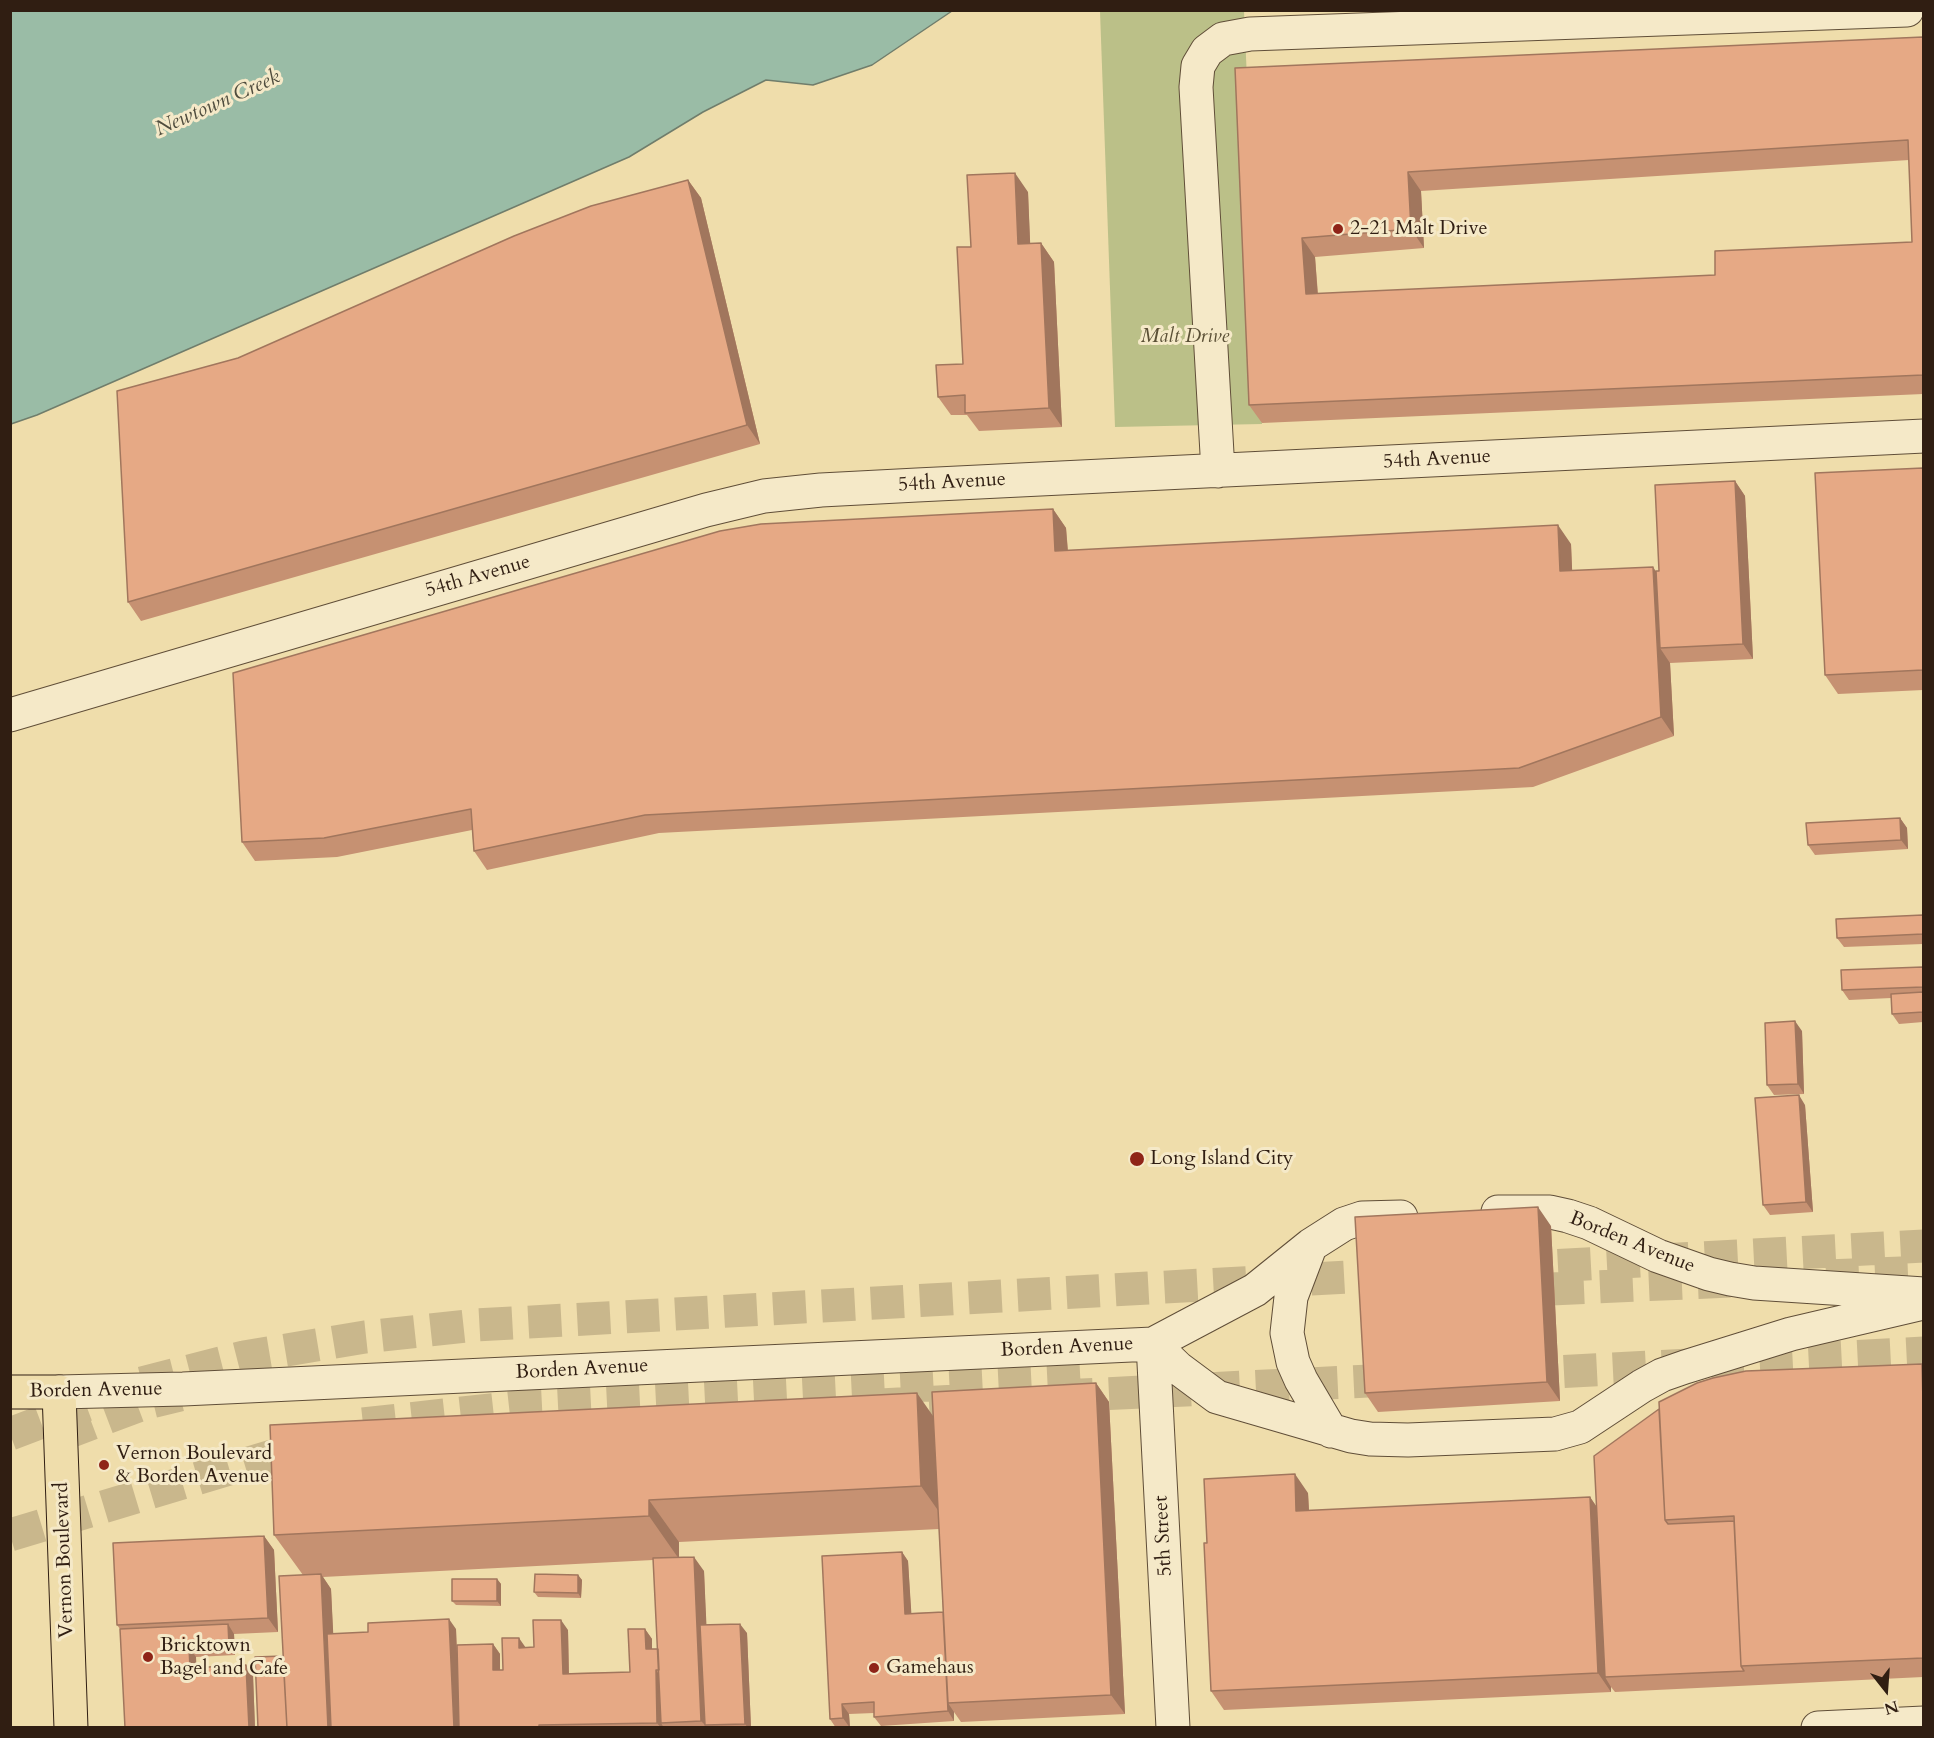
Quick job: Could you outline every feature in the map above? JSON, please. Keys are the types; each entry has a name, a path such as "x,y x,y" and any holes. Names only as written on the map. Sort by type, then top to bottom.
{"main road":[{"name":"Borden Avenue","path":"10,1392 59,1392"},
{"name":"Vernon Boulevard","path":"59,1392 71,1728"}],"street":[{"path":"1218,471 1196,87 1198,66 1208,51 1224,39 1250,34 1906,10"},
{"name":"54th Avenue","path":"10,715 733,502 764,496 821,490 1923,436"},
{"name":"Borden Avenue","path":"1474,1213 1550,1212 1589,1223 1658,1256 1730,1279 1754,1283 1923,1294"},
{"name":"Borden Avenue","path":"59,1392 207,1388 1153,1344 1255,1290 1311,1245 1344,1224 1362,1218 1429,1215"},
{"path":"1311,1245 1291,1297 1287,1332 1293,1362 1331,1431"},
{"name":"Borden Avenue","path":"1153,1344 1178,1368 1217,1396 1331,1431 1370,1439 1398,1440 1567,1432 1580,1427 1662,1375 1791,1334 1923,1303"},
{"name":"5th Street","path":"1153,1344 1173,1728"},
{"path":"1818,1728 1923,1723"}],"green space":[{"name":"Malt Drive","path":"1100,11 1244,11 1262,424 1115,427"}],"water":[{"name":"Newtown Creek","path":"10,11 952,11 872,65 813,85 766,80 703,112 629,157 37,415 11,424"}],"building":[{"name":"2-21 Malt Drive","path":"1923,37 1923,375 1249,405 1235,68","holes":["1908,140 1912,242 1715,251 1715,275 1306,294 1302,238 1411,229 1408,172"]},
{"path":"1015,173 1018,244 1041,243 1049,408 965,413 965,395 938,397 936,365 963,364 957,247 971,247 967,175"},
{"path":"688,180 747,425 128,602 117,391 238,358 514,236 591,206"},
{"path":"1923,468 1923,670 1825,675 1815,473"},
{"path":"1735,481 1743,644 1660,648 1655,485"},
{"path":"1053,509 1055,551 1558,525 1560,571 1653,567 1661,717 1519,768 645,815 474,851 471,809 324,838 242,842 233,673 720,531 761,524"},
{"path":"1900,818 1901,840 1808,845 1806,823"},
{"path":"1923,915 1923,934 1837,938 1836,919"},
{"path":"1923,967 1923,987 1842,990 1841,970"},
{"path":"1923,992 1923,1012 1892,1014 1891,994"},
{"path":"1795,1021 1798,1084 1767,1085 1765,1023"},
{"path":"1799,1095 1806,1202 1763,1205 1755,1098"},
{"path":"1538,1207 1547,1382 1365,1393 1355,1217"},
{"path":"1922,1364 1923,1658 1741,1666 1734,1516 1665,1520 1659,1402 1697,1383 1746,1371"},
{"path":"1096,1383 1111,1695 948,1703 932,1392"},
{"path":"917,1393 921,1486 649,1500 649,1516 274,1535 270,1425"},
{"path":"1659,1409 1665,1520 1668,1524 1734,1521 1741,1666 1744,1671 1605,1677 1594,1456"},
{"path":"1295,1474 1296,1511 1590,1497 1598,1673 1211,1691 1204,1543 1207,1543 1204,1479"},
{"path":"264,1536 268,1618 117,1625 113,1543"},
{"name":"Gamehaus","path":"902,1552 905,1614 943,1612 948,1711 874,1717 874,1702 842,1704 843,1718 830,1719 822,1556"},
{"path":"694,1557 701,1721 661,1723 653,1558"},
{"path":"321,1574 328,1728 287,1728 279,1576"},
{"path":"535,1574 578,1575 578,1593 534,1592"},
{"path":"452,1579 497,1579 497,1601 452,1601"},
{"path":"449,1619 454,1728 331,1728 327,1634 368,1632 368,1623"},
{"path":"533,1620 561,1620 563,1674 630,1672 628,1629 645,1629 646,1649 658,1649 657,1723 539,1725 539,1728 459,1728 457,1645 493,1644 493,1670 503,1670 502,1638 519,1638 519,1648 534,1647"},
{"path":"228,1624 229,1645 189,1647 190,1668 246,1665 249,1728 125,1728 120,1629"},
{"path":"740,1624 745,1724 705,1725 700,1625"},
{"path":"283,1656 287,1728 258,1728 255,1657"}],"tunnel":[{"path":"1509,1268 1924,1246"},
{"path":"1826,1276 1924,1272"},
{"path":"142,1383 244,1357 365,1337 476,1325 1403,1274"},
{"path":"1551,1289 1730,1281"},
{"path":"1515,1374 1924,1353"},
{"path":"363,1424 535,1405 1089,1377"},
{"path":"1060,1396 1410,1379"},
{"path":"61,1435 143,1404 180,1395"},
{"path":"880,1405 978,1400"},
{"path":"10,1434 86,1405"},
{"path":"10,1535 272,1456 315,1450"}],"place":[{"name":"2-21 Malt Drive","path":"1338,229"},
{"name":"Long Island City","path":"1137,1159"},
{"name":"Vernon Boulevard & Borden Avenue","path":"104,1465"},
{"name":"Bricktown Bagel and Cafe","path":"148,1657"},
{"name":"Gamehaus","path":"874,1668"}]}
